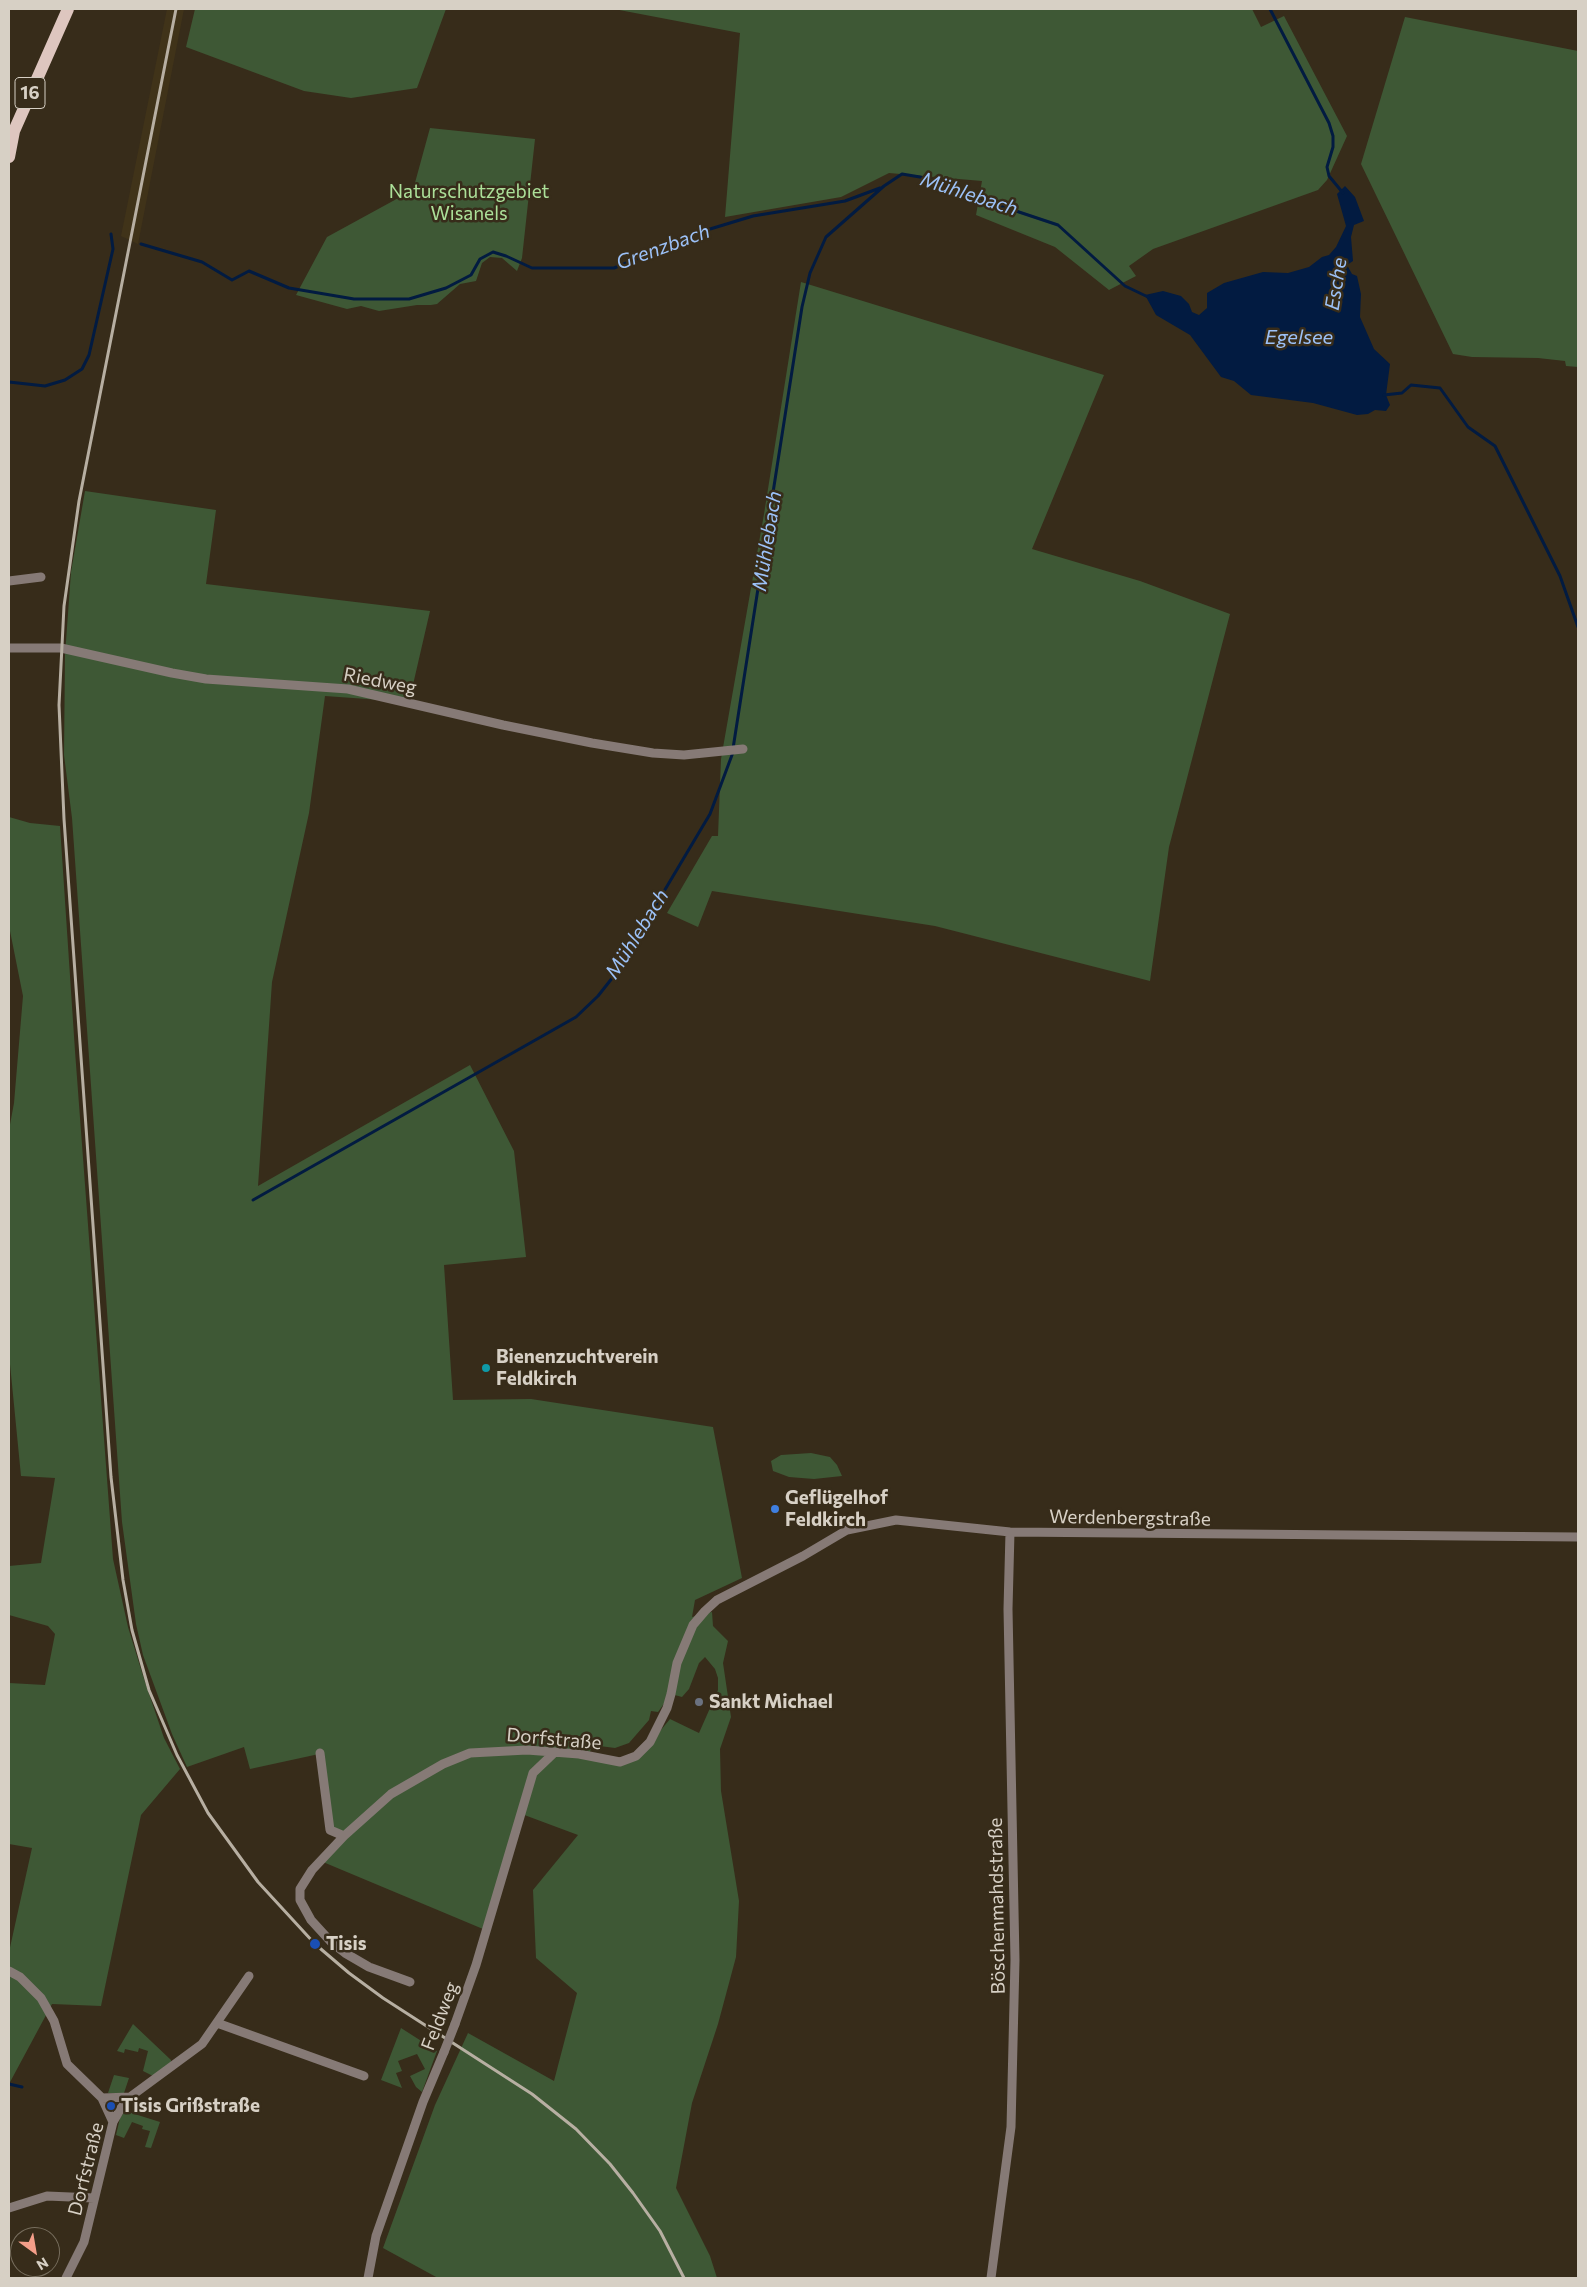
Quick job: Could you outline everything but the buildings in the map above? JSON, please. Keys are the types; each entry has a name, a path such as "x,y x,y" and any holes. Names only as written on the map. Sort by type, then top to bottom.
{"main road":[{"name":"16","path":"9,157 14,131 68,9"}],"street":[{"path":"9,581 41,577"},
{"name":"Riedweg","path":"9,648 61,648 206,679 348,689 530,730 653,753 684,755 736,750"},
{"name":"Werdenbergstraße","path":"705,1611 717,1600 803,1556 847,1530 896,1520 1010,1532 1578,1538"},
{"name":"Böschenmahdstraße","path":"991,2278 1009,2156 1012,2118 1015,1960 1008,1609 1010,1532"},
{"name":"Dorfstraße","path":"410,1982 369,1967 345,1953 332,1943 311,1920 300,1900 300,1889 312,1870 344,1836 391,1794 455,1758 481,1752 528,1750 620,1762 636,1756 650,1742 666,1708 677,1662 693,1625 705,1611"},
{"path":"528,1750 539,1765"},
{"name":"Feldweg","path":"368,2278 376,2236 423,2102 455,2024 476,1965 531,1781 539,1765 554,1752"},
{"path":"320,1753 330,1830 344,1836"},
{"path":"9,1971 20,1977 41,1998 54,2021 67,2064 102,2098 113,2122"},
{"name":"Dorfstraße","path":"66,2278 84,2242 113,2122 130,2097 202,2044 250,1976"},
{"path":"217,2023 364,2076"},
{"name":"Dorfstraße","path":"102,2098 130,2097"},
{"path":"9,2208 47,2196 94,2198"}],"shaded area":[{"path":"167,9 184,9 138,244 121,236"}],"green space":[{"path":"195,9 446,9 417,88 351,98 304,91 186,47"},
{"path":"614,9 1252,9 1261,27 1284,16 1347,136 1327,180 1318,190 1153,249 1129,266 1136,276 1109,290 1055,247 976,215 982,181 889,173 841,197 725,217 740,33"},
{"path":"1405,17 1578,51 1578,367 1566,366 1565,361 1538,358 1472,357 1453,354 1361,164"},
{"name":"Naturschutzgebiet Wisanels","path":"430,128 535,139 522,258 517,271 502,258 490,257 482,263 476,281 460,284 437,304 379,311 361,306 347,309 296,295 327,237 413,190"},
{"path":"801,282 1104,375 1032,549 1140,581 1230,614 1169,847 1150,981 935,926 712,891 698,927 667,913 712,836 718,836 721,759 764,514"},
{"path":"85,491 216,510 206,584 430,611 409,702 325,696 309,813 272,982 258,1186 470,1065 514,1151 526,1257 444,1265 453,1400 531,1399 713,1427 742,1578 695,1600 692,1617 712,1612 713,1626 728,1641 723,1663 731,1717 720,1749 721,1791 739,1901 736,1957 718,2024 692,2103 676,2188 710,2256 717,2278 438,2278 383,2248 435,2105 468,2033 554,2081 577,1993 536,1958 533,1890 578,1835 519,1813 483,1929 323,1862 343,1837 331,1830 319,1754 250,1769 244,1747 187,1767 172,1734 143,1655 136,1624 122,1522 72,818 64,755 65,655 71,572","holes":["705,1657 715,1669 718,1678 718,1690 699,1733 670,1719 651,1742 620,1763 590,1752 592,1745 615,1748 629,1743 649,1720 651,1711 658,1712 671,1694 682,1697 689,1689 699,1663"]},
{"path":"9,817 30,823 60,826 113,1559 128,1627 144,1679 164,1738 180,1769 141,1815 101,2006 52,2004 9,2084 9,1952 32,1848 9,1844 9,1683 45,1685 55,1634 48,1626 9,1615 9,1566 41,1563 55,1478 21,1476 9,1354 9,1130 14,1103 23,996 9,926"},
{"path":"811,1453 830,1457 837,1465 842,1476 814,1479 789,1477 773,1471 771,1461 781,1455"},
{"path":"133,2024 171,2060 171,2063 153,2076 143,2071 148,2051 139,2048 138,2052 125,2049 124,2053 117,2051"},
{"path":"401,2028 437,2051 422,2092 416,2087 410,2076 425,2069 417,2054 398,2061 402,2071 396,2073 402,2088 381,2080"},
{"path":"114,2075 129,2078 124,2093 108,2093"},
{"path":"125,2111 160,2122 151,2148 145,2147 150,2131 142,2129 143,2126 132,2122 124,2138 116,2135 120,2118"}],"water":[{"name":"Egelsee","path":"1345,186 1355,197 1364,221 1354,225 1351,237 1353,261 1347,265 1352,274 1357,276 1361,294 1360,317 1374,349 1390,364 1386,395 1390,405 1386,411 1375,410 1368,414 1357,415 1313,403 1251,395 1234,381 1221,377 1190,335 1156,315 1145,295 1163,291 1181,296 1189,304 1192,312 1199,315 1207,308 1207,293 1224,283 1263,272 1288,273 1309,267 1322,257 1329,255 1336,247 1346,226 1337,194"}],"waterway":[{"name":"Esche","path":"1270,9 1329,123 1333,136 1333,147 1327,167 1329,176 1343,193"},
{"name":"Mühlebach","path":"253,1200 576,1017 598,996 613,977 710,814 732,755 802,307 810,273 826,237 884,186 902,174 920,177 955,186 989,202 1058,225 1125,286 1148,297"},
{"name":"Grenzbach","path":"141,244 202,262 232,280 249,271 289,288 354,299 409,299 446,288 471,275 480,259 493,252 532,268 614,268 641,257 664,243 753,216 845,201 880,188"},
{"path":"9,382 45,386 65,380 82,369 89,355 113,249 111,234"},
{"name":"Esche","path":"1384,395 1402,393 1411,385 1440,388 1468,427 1495,446 1560,576 1578,627"},
{"name":"Mühlebach","path":"9,2084 22,2087"}],"railway":[{"path":"176,9 79,501 64,606 59,705 64,819 111,1477 123,1580 132,1630 149,1690 177,1755 208,1813 258,1882 315,1944 349,1973 383,1998 532,2094 576,2129 610,2164 633,2193 660,2231 684,2278"}],"place":[{"name":"Bienenzuchtverein Feldkirch","path":"486,1368"},
{"name":"Geflügelhof Feldkirch","path":"775,1509"},
{"name":"Sankt Michael","path":"699,1702"},
{"name":"Tisis","path":"315,1944"},
{"name":"Tisis Grißstraße","path":"111,2106"}]}
